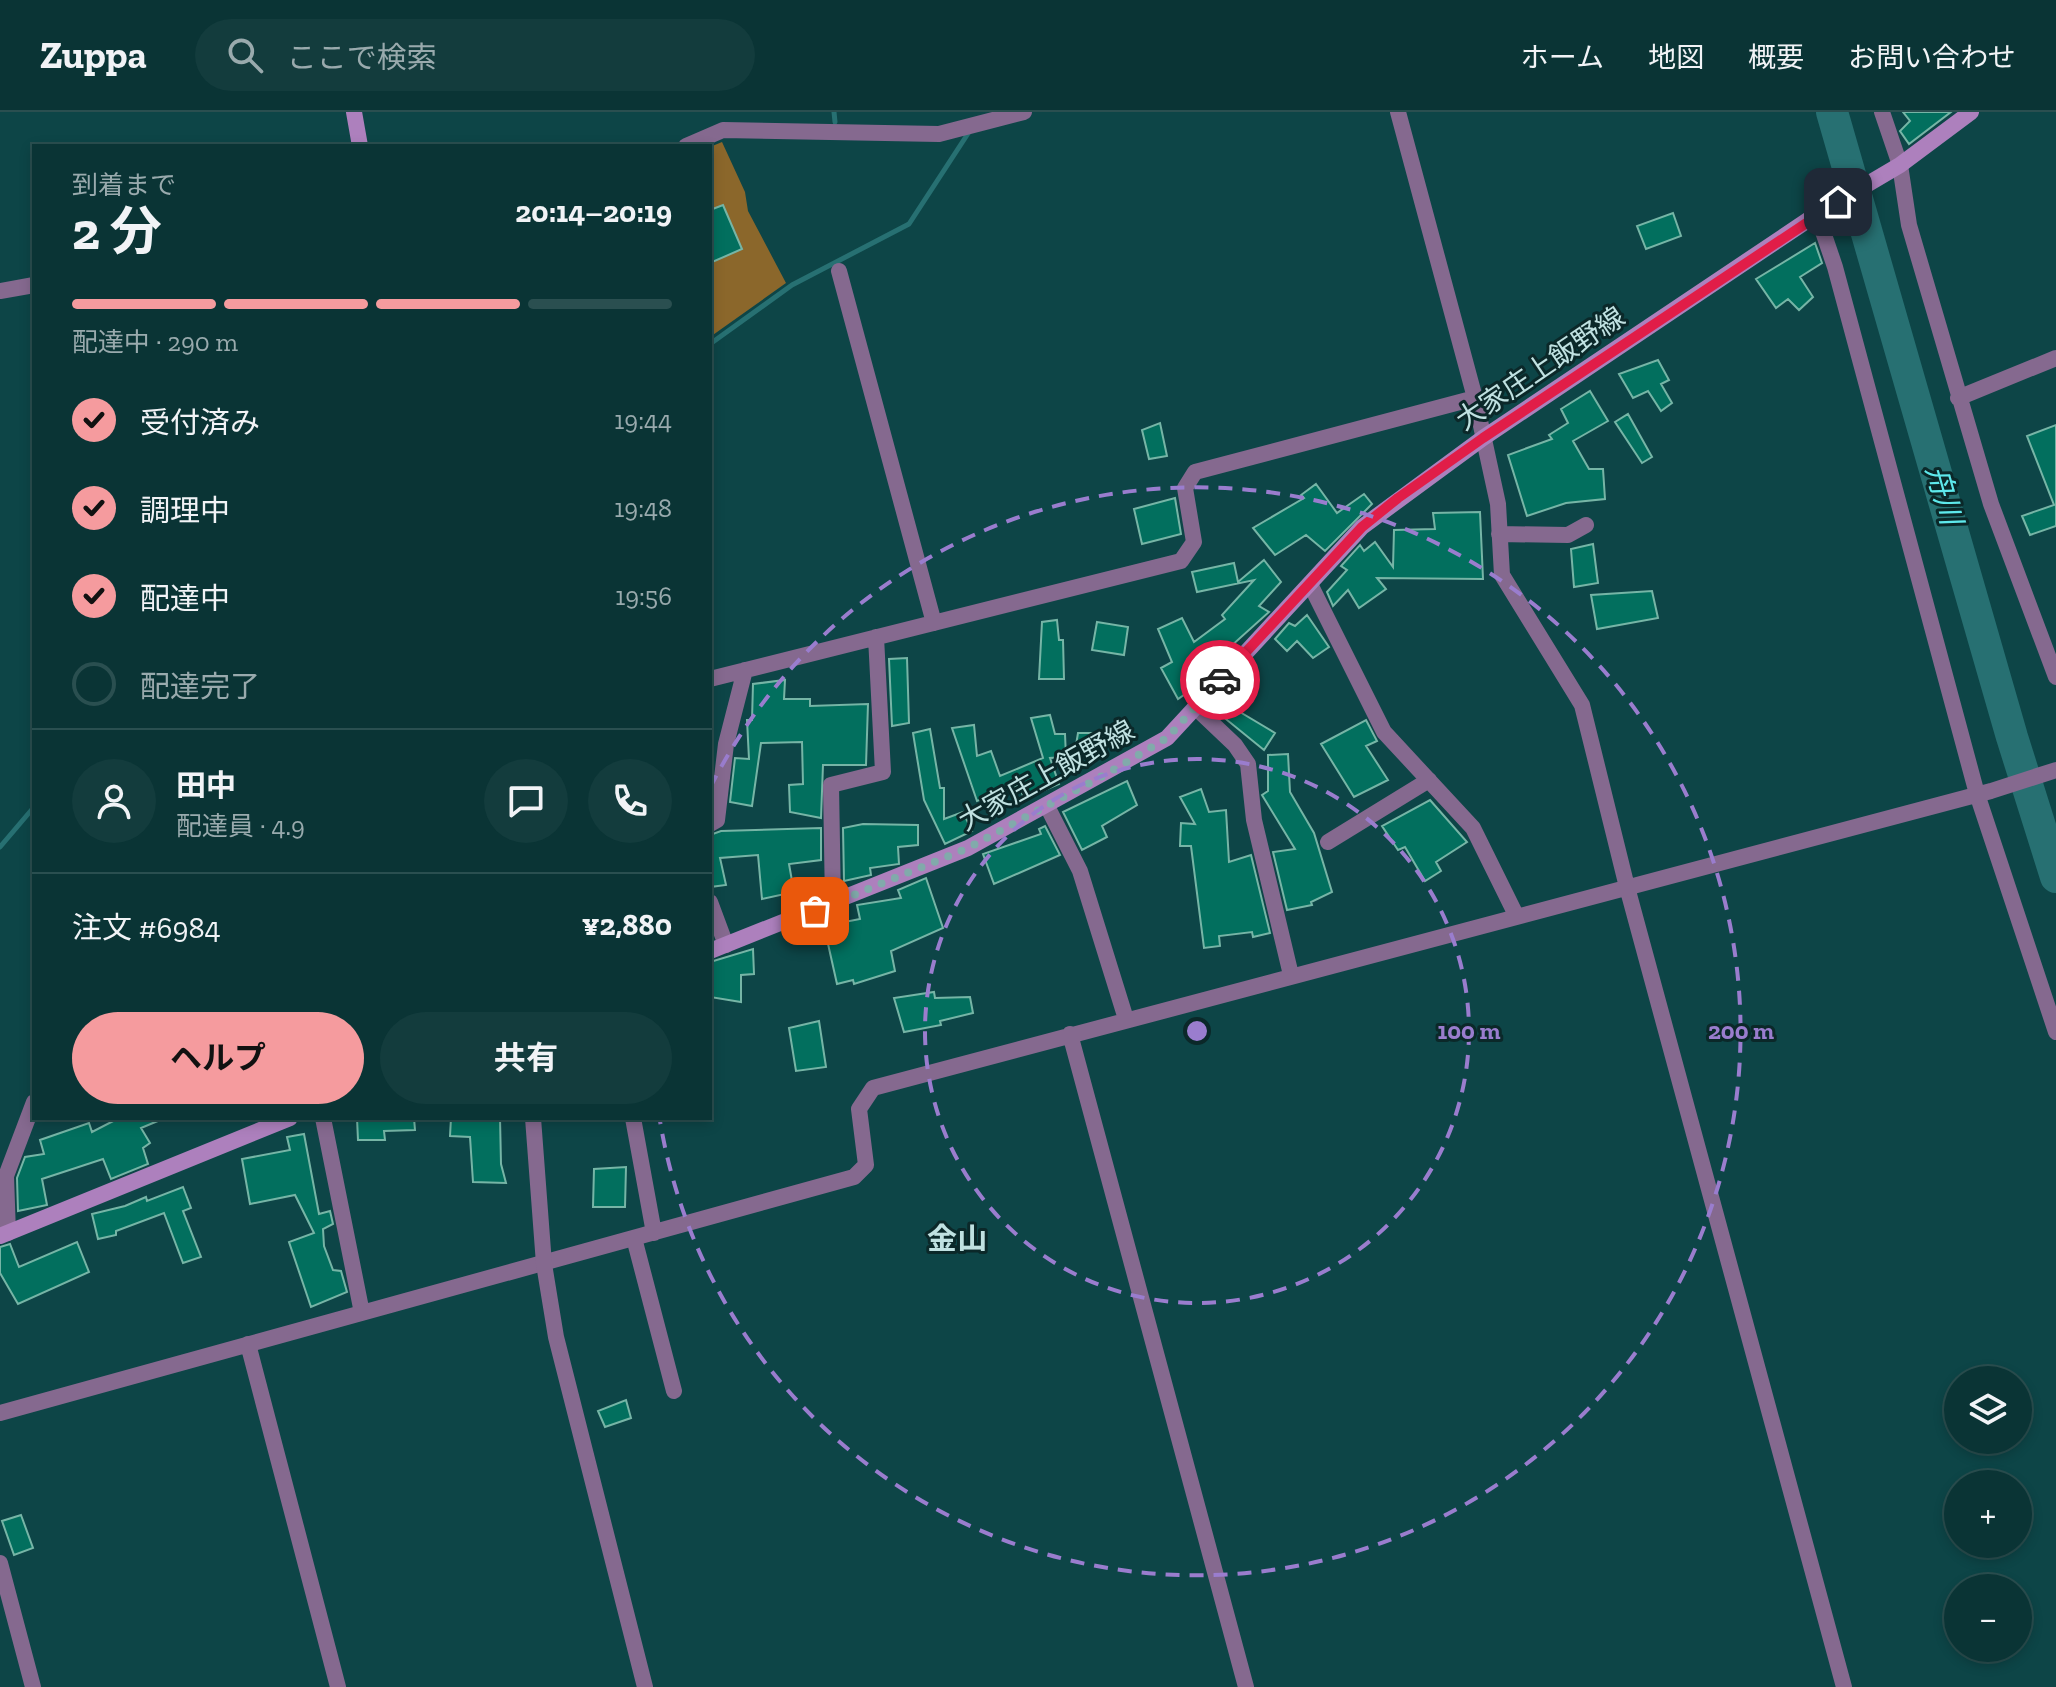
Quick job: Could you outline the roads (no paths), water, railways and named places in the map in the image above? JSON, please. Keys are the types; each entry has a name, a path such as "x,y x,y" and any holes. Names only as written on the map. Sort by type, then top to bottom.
{"main road":[{"path":"354,112 360,144"},
{"name":"大家庄上飯野線","path":"712,950 968,848 1167,738 1362,527 1483,438 1817,214 1900,165 1971,112"},
{"path":"4,1235 285,1120"}],"street":[{"path":"691,144 723,130 939,134 1024,112"},
{"path":"1398,112 1475,398 1498,504 1502,575 1582,705 1627,887 1844,1687"},
{"path":"1882,112 1900,165 1909,225 1958,398 1991,504 2056,677"},
{"path":"1817,214 1835,267 1984,793 2056,1032"},
{"path":"839,271 934,623"},
{"path":"0,291 32,285"},
{"path":"1958,398 2056,358"},
{"path":"712,678 1181,561 1194,542 1185,488 1195,472 1475,398"},
{"path":"1499,534 1568,535 1586,525"},
{"path":"1310,584 1384,732 1473,828 1516,915"},
{"path":"833,904 831,785 883,772 876,637"},
{"path":"712,823 717,820 726,744 745,670"},
{"path":"1195,707 1235,745 1248,764 1254,820 1291,975"},
{"path":"0,1413 854,1177 866,1165 859,1109 873,1088 1984,793 2056,770"},
{"path":"1328,842 1429,780"},
{"path":"1047,806 1080,871 1126,1019"},
{"path":"712,907 726,945"},
{"path":"1070,1034 1246,1687"},
{"path":"4,1235 6,1176 32,1107"},
{"path":"323,1120 362,1313"},
{"path":"533,1120 544,1264 571,1405 645,1687"},
{"path":"633,1120 654,1233"},
{"path":"634,1238 674,1391"},
{"path":"248,1344 338,1687"},
{"path":"0,1563 33,1687"}],"waterway":[{"path":"834,112 835,122"},
{"name":"舟川","path":"1832,112 2012,737 2056,877"},
{"path":"712,343 792,285 909,224 969,132"},
{"path":"0,847 32,809"}],"district":[{"name":"金山","path":"957,1239"}]}
